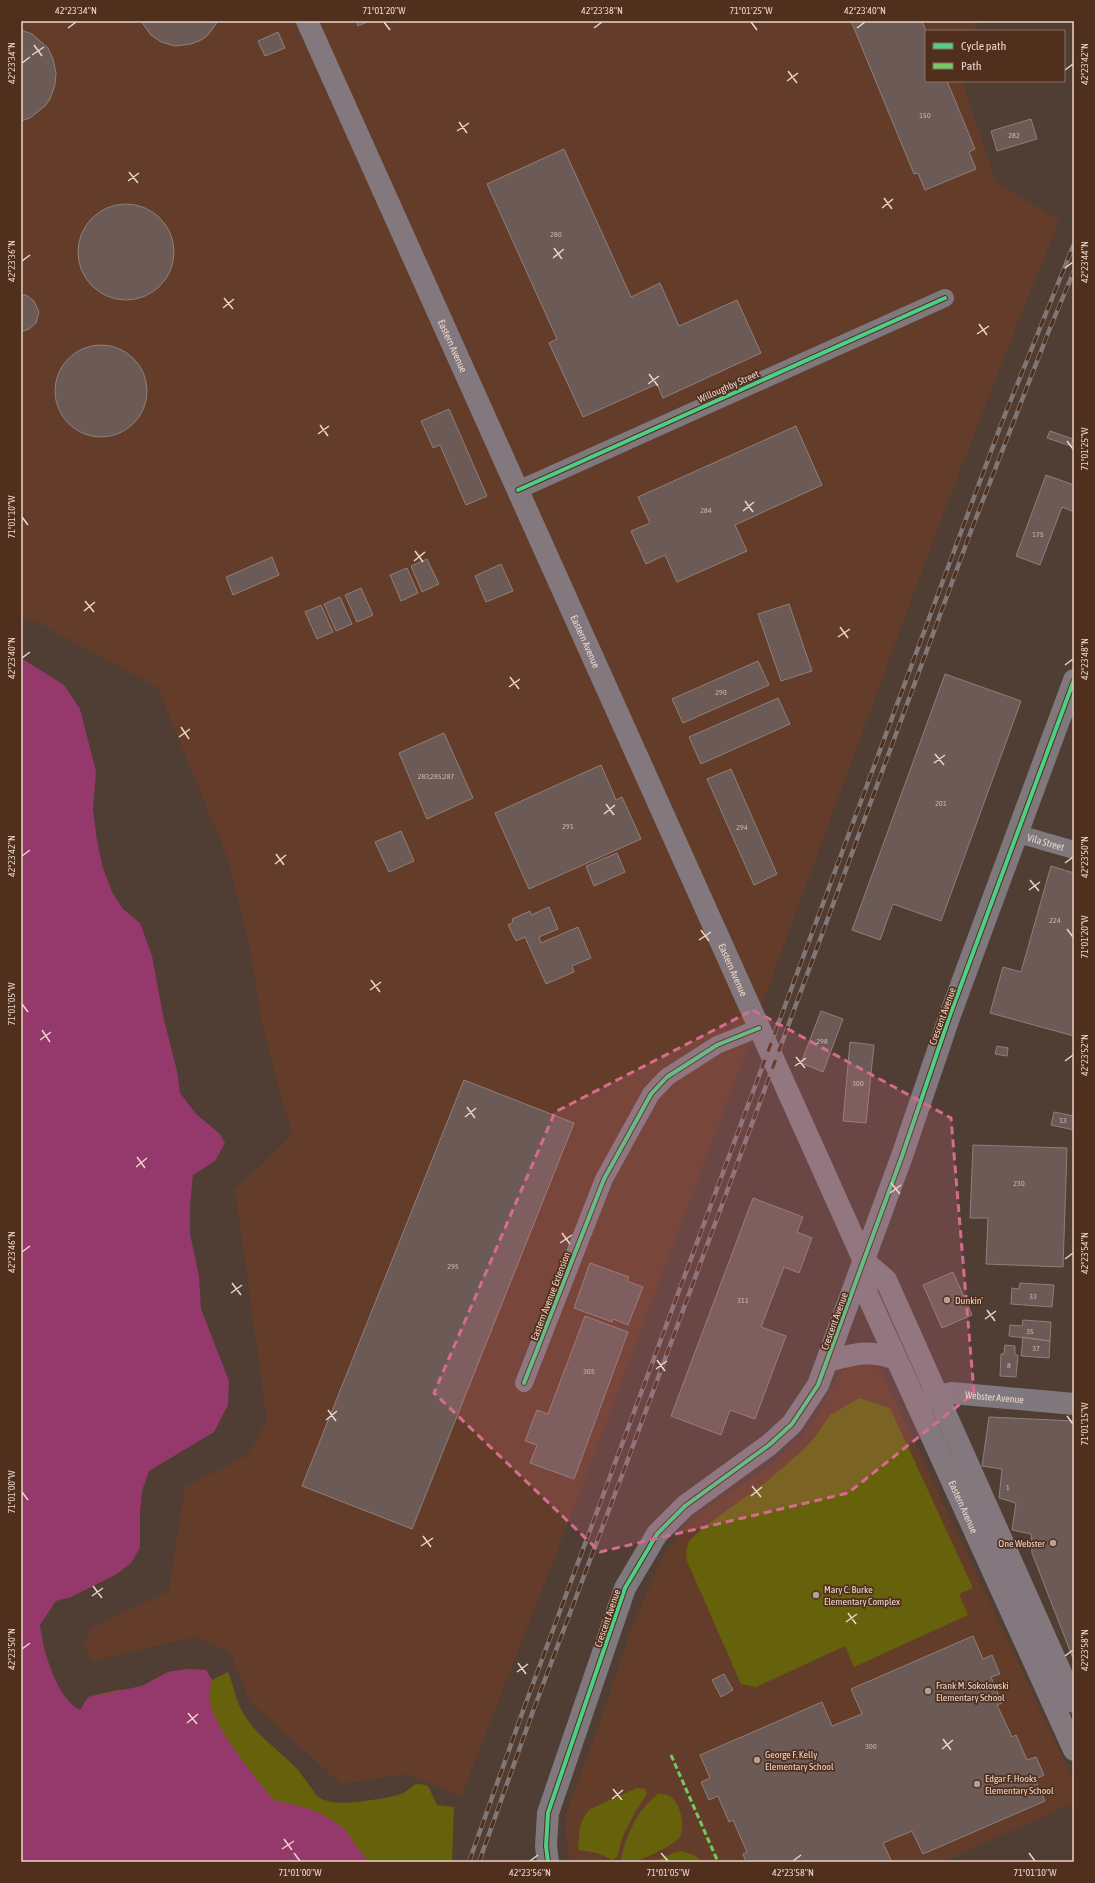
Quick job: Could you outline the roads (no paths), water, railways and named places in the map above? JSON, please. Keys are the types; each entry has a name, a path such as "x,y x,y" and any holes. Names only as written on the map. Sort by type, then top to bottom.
{"main road":[{"name":"Eastern Avenue","path":"307,21 864,1261 867,1294 1074,1750"},
{"name":"Eastern Avenue","path":"864,1261 886,1280 1074,1702"},
{"path":"828,1361 858,1353 882,1354 896,1359"}],"street":[{"name":"Willoughby Street","path":"518,490 945,298"},
{"name":"Crescent Avenue","path":"548,1862 546,1846 548,1813 625,1588 657,1534 685,1506 769,1445 792,1424 818,1385 902,1156 950,1015 1074,680"},
{"name":"Vila Street","path":"1018,834 1074,850"},
{"name":"Eastern Avenue Extension","path":"524,1383 604,1178 651,1094 668,1077 717,1045 759,1028"},
{"name":"Webster Avenue","path":"917,1406 937,1396 952,1393 1074,1404"}],"railway":[{"path":"469,1862 524,1708 1002,422 1074,244"},
{"path":"479,1862 533,1711 624,1470 971,531 1050,328 1074,271"}],"place":[{"name":"Dunkin'","path":"947,1300"},
{"name":"One Webster","path":"1053,1543"},
{"name":"Mary C. Burke Elementary Complex","path":"816,1595"},
{"name":"Frank M. Sokolowski Elementary School","path":"928,1691"},
{"name":"George F. Kelly Elementary School","path":"757,1760"},
{"name":"Edgar F. Hooks Elementary School","path":"977,1784"}]}
